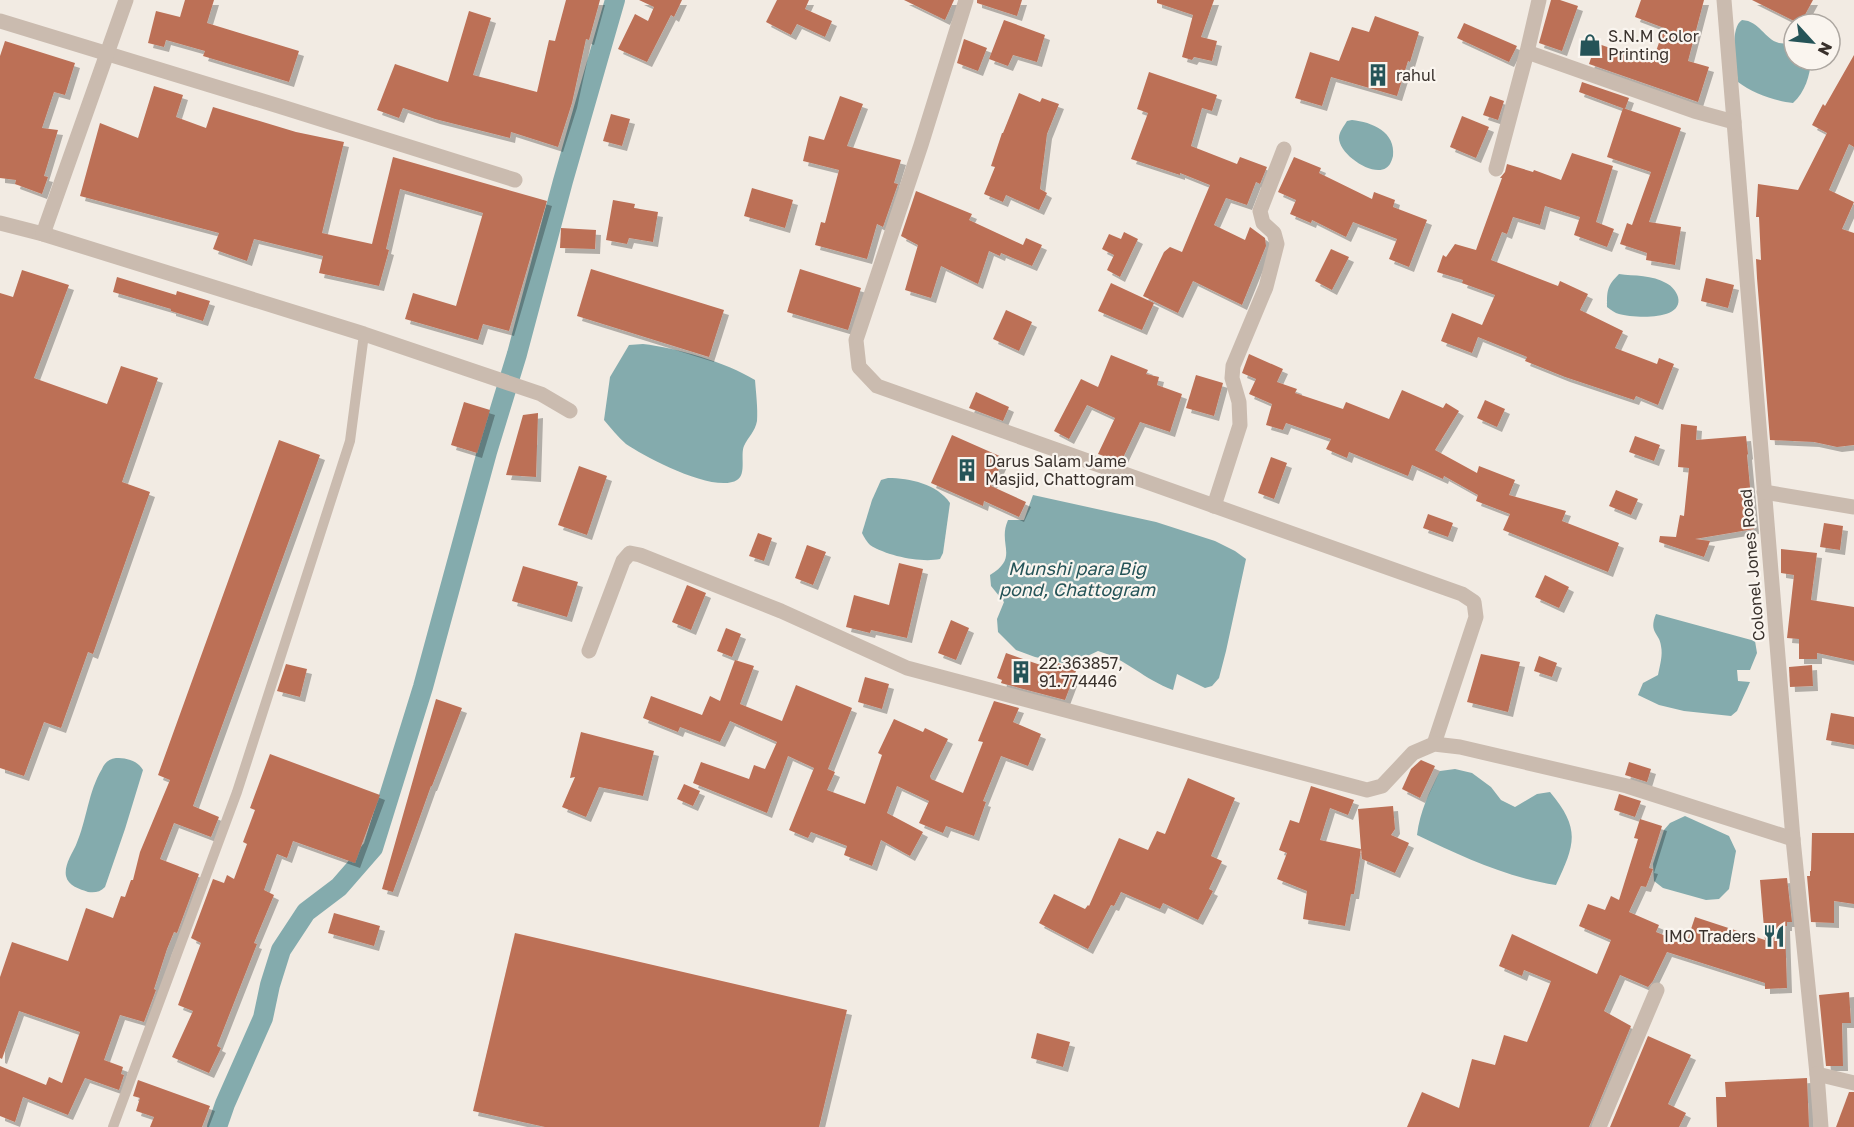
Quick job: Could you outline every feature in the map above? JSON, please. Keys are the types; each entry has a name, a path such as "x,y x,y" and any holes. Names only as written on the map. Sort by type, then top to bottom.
{"street":[{"path":"43,234 126,0"},
{"path":"966,0 921,145 856,340 859,367 877,386 1462,594 1474,602 1476,617 1434,744"},
{"path":"1496,169 1539,0"},
{"name":"Colonel Jones Road","path":"1724,0 1793,839 1818,1074 1821,1127"},
{"path":"0,21 515,180"},
{"path":"1527,52 1694,111 1734,122"},
{"path":"1214,506 1240,425 1239,402 1232,378 1233,366 1266,287 1277,244 1274,233 1263,223 1260,211 1284,149"},
{"path":"0,223 43,234 364,333 541,394 570,411"},
{"path":"1764,492 1854,507"},
{"path":"589,651 623,561 630,553 781,611 907,668 1367,789 1382,786 1413,753 1434,744 1460,747 1627,786 1793,839"},
{"path":"1599,1127 1657,990"},
{"path":"1818,1074 1854,1083"}],"lane":[{"path":"113,1127 237,792 350,441 364,333"}],"water":[{"path":"1742,20 1753,23 1769,38 1782,43 1782,72 1809,72 1801,94 1793,103 1764,96 1738,82 1734,39 1738,24"},
{"path":"1352,120 1375,126 1387,135 1393,148 1393,158 1387,167 1380,170 1365,167 1344,151 1339,136 1347,121"},
{"path":"1619,274 1661,280 1672,287 1678,297 1678,305 1666,314 1656,316 1635,316 1614,312 1607,307 1608,292 1610,285"},
{"path":"643,344 701,357 730,367 755,380 757,421 744,446 743,469 737,480 727,483 713,482 664,465 626,444 604,420 610,377 629,345"},
{"path":"888,478 922,483 945,496 950,503 943,553 940,559 914,559 877,549 870,545 862,533 881,480"},
{"name":"Munshi para Big pond, Chattogram","path":"1033,495 1156,522 1215,541 1246,559 1219,678 1212,686 1205,688 1177,674 1173,690 1153,681 1118,659 1098,651 1075,662 1063,663 1035,657 1016,650 998,632 997,619 1004,602 991,586 990,575 999,568 1006,556 1005,529 1008,520 1024,520"},
{"path":"1656,614 1755,641 1757,653 1750,670 1737,670 1738,681 1750,682 1737,711 1731,716 1684,711 1659,705 1638,695 1643,683 1658,675 1662,653 1653,625"},
{"path":"116,758 131,760 143,770 105,887 97,892 88,892 69,882 66,868 80,836 97,778 106,763"},
{"path":"1455,769 1472,773 1491,787 1501,800 1515,807 1537,794 1550,792 1567,816 1572,837 1571,847 1556,885 1503,872 1417,835 1423,810 1440,771"},
{"path":"1685,816 1729,836 1736,851 1729,889 1719,899 1706,900 1663,888 1654,881 1653,864 1664,830 1670,823"}],"building":[{"path":"185,0 214,0 207,23 299,51 289,82 203,56 205,51 166,40 164,47 148,43 156,11 180,17"},
{"path":"566,0 600,0 589,40 586,39 572,103 558,147 511,132 510,138 435,119 403,108 399,118 377,110 395,64 448,82 469,11 491,18 473,75 537,92 549,40 555,41"},
{"path":"639,0 682,0 674,17 671,15 647,62 618,49 635,14 648,21 654,7"},
{"path":"777,0 809,0 805,9 832,21 825,37 797,24 791,35 766,22"},
{"path":"904,0 954,0 945,20"},
{"path":"977,0 1022,0 1017,16 977,3"},
{"path":"1157,0 1214,0 1201,37 1217,41 1212,61 1182,57 1193,15 1157,3"},
{"path":"1551,0 1560,0 1578,6 1562,51 1539,43"},
{"path":"1641,0 1704,0 1688,61 1709,67 1698,102 1589,64 1596,43 1652,63 1664,28 1635,17"},
{"path":"1752,0 1813,0 1806,12 1782,12 1782,15"},
{"path":"1375,16 1419,32 1397,96 1331,77 1322,106 1295,98 1310,52 1339,61 1352,27 1369,32"},
{"path":"1004,20 1045,35 1037,62 1013,55 1008,66 989,59"},
{"path":"1464,23 1517,46 1509,62 1457,38"},
{"path":"964,39 987,48 978,71 957,63"},
{"path":"5,41 75,63 65,95 54,92 42,128 58,130 44,176 48,177 42,194 15,184 16,180 0,178 0,56"},
{"path":"1854,55 1854,147 1849,144 1829,190 1854,202 1842,229 1854,233 1854,445 1837,447 1814,442 1770,440 1756,259 1761,260 1759,217 1756,217 1758,184 1798,190 1827,133 1812,125"},
{"path":"1149,72 1217,95 1212,111 1202,108 1191,146 1237,164 1240,157 1267,167 1260,184 1256,182 1247,205 1226,198 1214,225 1245,240 1250,227 1265,238 1266,246 1242,305 1193,281 1178,313 1143,296 1164,252 1170,247 1182,252 1210,185 1180,173 1180,175 1131,159 1148,113 1137,109"},
{"path":"1582,82 1629,98 1625,109 1579,92"},
{"path":"154,86 183,95 176,117 206,128 213,107 296,132 344,142 322,233 372,244 393,157 547,201 509,331 483,324 478,340 405,319 413,293 456,306 483,213 400,189 386,249 389,250 379,286 319,273 323,256 254,239 247,261 213,249 219,233 80,196 100,123 138,138"},
{"path":"1019,93 1040,102 1042,98 1059,104 1047,134 1040,189 1047,193 1039,210 1006,195 1003,202 984,194 995,167 991,166 1002,133"},
{"path":"840,96 863,104 847,146 901,160 894,183 898,184 883,227 877,224 867,259 815,245 821,222 825,223 839,170 803,161 809,136 824,140"},
{"path":"1490,96 1504,101 1498,120 1483,115"},
{"path":"1623,108 1681,128 1649,222 1681,227 1675,265 1646,260 1647,253 1620,244 1627,223 1632,225 1651,172 1607,157"},
{"path":"611,114 630,119 622,146 603,141"},
{"path":"1462,116 1489,127 1476,158 1450,147"},
{"path":"1572,153 1613,166 1596,222 1614,229 1607,247 1574,235 1580,217 1545,206 1540,225 1513,217 1507,234 1502,232 1491,260 1558,286 1560,281 1588,294 1580,310 1623,331 1615,348 1657,364 1659,358 1674,364 1658,405 1636,396 1634,400 1565,377 1525,361 1527,357 1478,337 1472,353 1441,341 1452,313 1482,325 1495,295 1462,283 1463,280 1437,272 1443,255 1446,257 1455,244 1476,250 1502,178 1500,178 1507,164 1533,172 1534,170 1561,180"},
{"path":"1294,157 1321,168 1319,173 1372,199 1374,192 1395,200 1393,207 1427,220 1409,267 1389,259 1397,239 1353,222 1346,237 1312,220 1311,223 1290,214 1296,200 1278,192"},
{"path":"752,188 793,200 785,228 744,216"},
{"path":"916,191 972,214 969,220 1023,245 1026,238 1042,245 1032,266 1001,253 1000,256 989,251 978,284 941,266 931,298 905,290 918,245 901,236"},
{"path":"613,200 635,204 634,208 658,212 653,242 629,238 627,244 606,240"},
{"path":"561,228 596,230 595,249 560,248"},
{"path":"1124,232 1138,239 1120,277 1107,270 1114,255 1102,249 1109,234 1121,239"},
{"path":"1331,249 1349,257 1332,290 1315,281"},
{"path":"591,269 724,310 709,357 577,316"},
{"path":"800,269 861,288 848,330 787,312"},
{"path":"22,270 69,285 34,378 107,404 121,366 158,378 122,482 150,492 93,654 88,652 61,728 44,722 24,776 0,768 0,293 13,297"},
{"path":"117,277 176,295 177,291 210,301 203,321 113,292"},
{"path":"1706,278 1734,285 1728,308 1701,301"},
{"path":"1111,283 1154,303 1142,330 1098,311"},
{"path":"1006,310 1032,322 1019,351 993,339"},
{"path":"1249,354 1283,369 1277,382 1297,389 1295,393 1343,409 1346,402 1389,419 1402,390 1443,408 1446,403 1459,411 1435,450 1477,473 1479,466 1515,480 1509,495 1566,511 1562,521 1619,543 1608,572 1503,530 1510,514 1476,501 1478,495 1444,476 1443,479 1412,465 1408,476 1349,452 1347,458 1326,449 1331,439 1286,423 1283,430 1266,425 1272,404 1249,394 1256,379 1242,373"},
{"path":"1111,355 1148,370 1146,374 1159,377 1157,385 1182,394 1170,432 1140,422 1121,462 1098,454 1115,418 1087,405 1069,439 1054,431 1081,379 1098,387"},
{"path":"1196,375 1223,383 1214,416 1186,408"},
{"path":"976,392 1009,407 1003,421 969,408"},
{"path":"1485,400 1505,409 1497,427 1477,418"},
{"path":"464,402 490,410 477,453 451,445"},
{"path":"538,413 536,477 506,475 523,415"},
{"path":"1681,424 1697,426 1696,440 1746,436 1754,529 1695,539 1710,541 1704,557 1659,542 1660,536 1676,537 1680,515 1684,516 1689,468 1678,467"},
{"name":"Darus Salam Jame Masjid, Chattogram","path":"952,435 1004,458 991,486 1026,502 1019,517 984,501 983,506 931,483"},
{"path":"1635,436 1660,445 1654,461 1629,452"},
{"path":"279,440 320,455 193,806 219,817 211,837 174,823 160,859 199,874 177,933 174,932 167,949 154,989 156,990 144,1022 120,1015 104,1060 123,1067 121,1074 124,1075 119,1090 85,1078 68,1115 23,1097 15,1122 0,1116 0,1066 46,1085 49,1077 62,1083 80,1032 19,1011 2,1059 0,1058 0,977 12,942 68,961 86,908 113,918 121,896 125,897 131,880 133,880 140,852 170,780 158,775"},
{"path":"1271,457 1287,463 1274,499 1258,493"},
{"path":"579,466 607,476 587,535 558,525"},
{"path":"1616,490 1638,499 1631,515 1609,506"},
{"path":"1428,514 1453,523 1448,537 1423,528"},
{"path":"1824,523 1843,526 1840,550 1820,547"},
{"path":"758,533 772,538 764,561 749,556"},
{"path":"807,545 826,552 813,585 795,578"},
{"path":"1781,549 1817,553 1811,600 1854,607 1854,661 1817,653 1817,659 1799,659 1799,639 1787,638 1794,575 1781,573"},
{"path":"899,563 923,569 907,638 846,627 854,595 889,605"},
{"path":"523,566 578,582 567,617 512,601"},
{"path":"1545,575 1569,587 1559,608 1535,597"},
{"path":"687,585 706,593 691,630 672,622"},
{"path":"951,620 969,628 956,660 938,653"},
{"path":"726,628 741,634 732,657 717,651"},
{"path":"1006,653 1055,670 1058,663 1076,671 1065,700 1001,683 1002,680 997,678"},
{"path":"1481,654 1520,662 1508,712 1467,702"},
{"path":"1539,656 1557,663 1552,677 1534,671"},
{"path":"735,660 754,666 740,704 782,721 796,685 852,708 828,769 835,772 827,790 865,804 882,755 878,753 894,719 923,732 925,728 948,739 930,776 931,779 963,793 983,742 978,741 994,701 1019,708 1013,722 1041,734 1028,766 1001,756 983,801 986,802 974,836 946,826 943,833 919,823 929,801 897,786 887,813 923,832 910,856 881,840 872,866 844,855 847,846 811,832 808,838 789,830 814,768 788,756 767,813 693,783 701,762 749,779 754,765 765,769 777,742 730,721 720,742 680,727 678,732 643,718 651,696 702,715 710,696 720,701"},
{"path":"286,664 307,669 300,697 277,691"},
{"path":"1812,665 1813,686 1790,687 1789,667"},
{"path":"865,677 889,684 882,709 858,702"},
{"path":"436,699 462,708 393,892 382,889"},
{"path":"1831,713 1854,717 1854,745 1826,740"},
{"path":"581,732 654,751 643,796 599,787 586,817 562,807 575,777 570,778"},
{"path":"270,754 380,795 355,863 293,841 287,858 277,854 264,890 274,895 217,1046 221,1048 209,1073 172,1057 193,1011 178,1005 201,943 191,938 213,879 224,883 227,875 234,879 247,844 243,842 255,810 250,808"},
{"path":"1421,760 1435,766 1420,798 1402,789 1411,769"},
{"path":"1629,762 1651,769 1647,782 1625,775"},
{"path":"1188,778 1235,798 1211,856 1222,861 1209,889 1213,891 1198,920 1163,903 1160,909 1121,892 1114,906 1111,905 1088,949 1039,923 1054,894 1085,909 1089,906 1119,838 1148,850 1157,831 1165,834"},
{"path":"684,784 700,791 693,806 677,799"},
{"path":"1311,786 1354,800 1348,815 1330,808 1320,840 1361,849 1354,894 1351,894 1345,926 1303,919 1307,891 1277,879 1287,853 1279,850 1290,820 1299,823"},
{"path":"1619,794 1641,801 1635,817 1614,810"},
{"path":"1393,806 1395,829 1391,835 1409,843 1395,873 1362,859 1358,809"},
{"path":"1640,819 1662,826 1649,868 1653,869 1646,887 1641,886 1629,912 1659,925 1656,932 1686,944 1695,917 1765,940 1760,880 1787,878 1792,922 1787,922 1785,926 1787,988 1765,989 1765,983 1667,952 1648,987 1620,975 1604,1011 1631,1026 1589,1127 1407,1127 1422,1092 1459,1108 1472,1059 1495,1065 1504,1035 1527,1042 1551,981 1524,970 1522,976 1499,966 1512,934 1597,974 1611,940 1579,926 1588,904 1605,910 1611,896 1619,900 1638,839 1634,838"},
{"path":"1812,833 1854,833 1854,904 1834,901 1834,923 1811,922 1807,876 1810,876 1811,871"},
{"path":"334,913 380,926 374,946 328,933"},
{"path":"515,933 847,1010 819,1127 545,1127 473,1111"},
{"path":"1849,992 1851,1023 1842,1023 1843,1066 1826,1066 1819,995"},
{"path":"1037,1033 1070,1042 1063,1067 1031,1058"},
{"path":"1648,1036 1691,1055 1668,1104 1686,1113 1679,1127 1610,1127"},
{"path":"1807,1078 1809,1127 1717,1127 1716,1097 1726,1097 1725,1082"},
{"path":"138,1080 210,1106 202,1127 150,1127 154,1117 136,1111 140,1098 133,1096"},
{"path":"1849,1092 1854,1092 1854,1127 1836,1127"}],"waterway":[{"path":"217,1127 263,1018 281,950 306,912 339,887 373,848 423,687 615,0"}],"place":[{"name":"S.N.M Color Printing","path":"1590,45"},
{"name":"rahul","path":"1378,75"},
{"name":"Darus Salam Jame Masjid, Chattogram","path":"967,470"},
{"name":"22.363857, 91.774446","path":"1021,672"},
{"name":"IMO Traders","path":"1774,936"}]}
